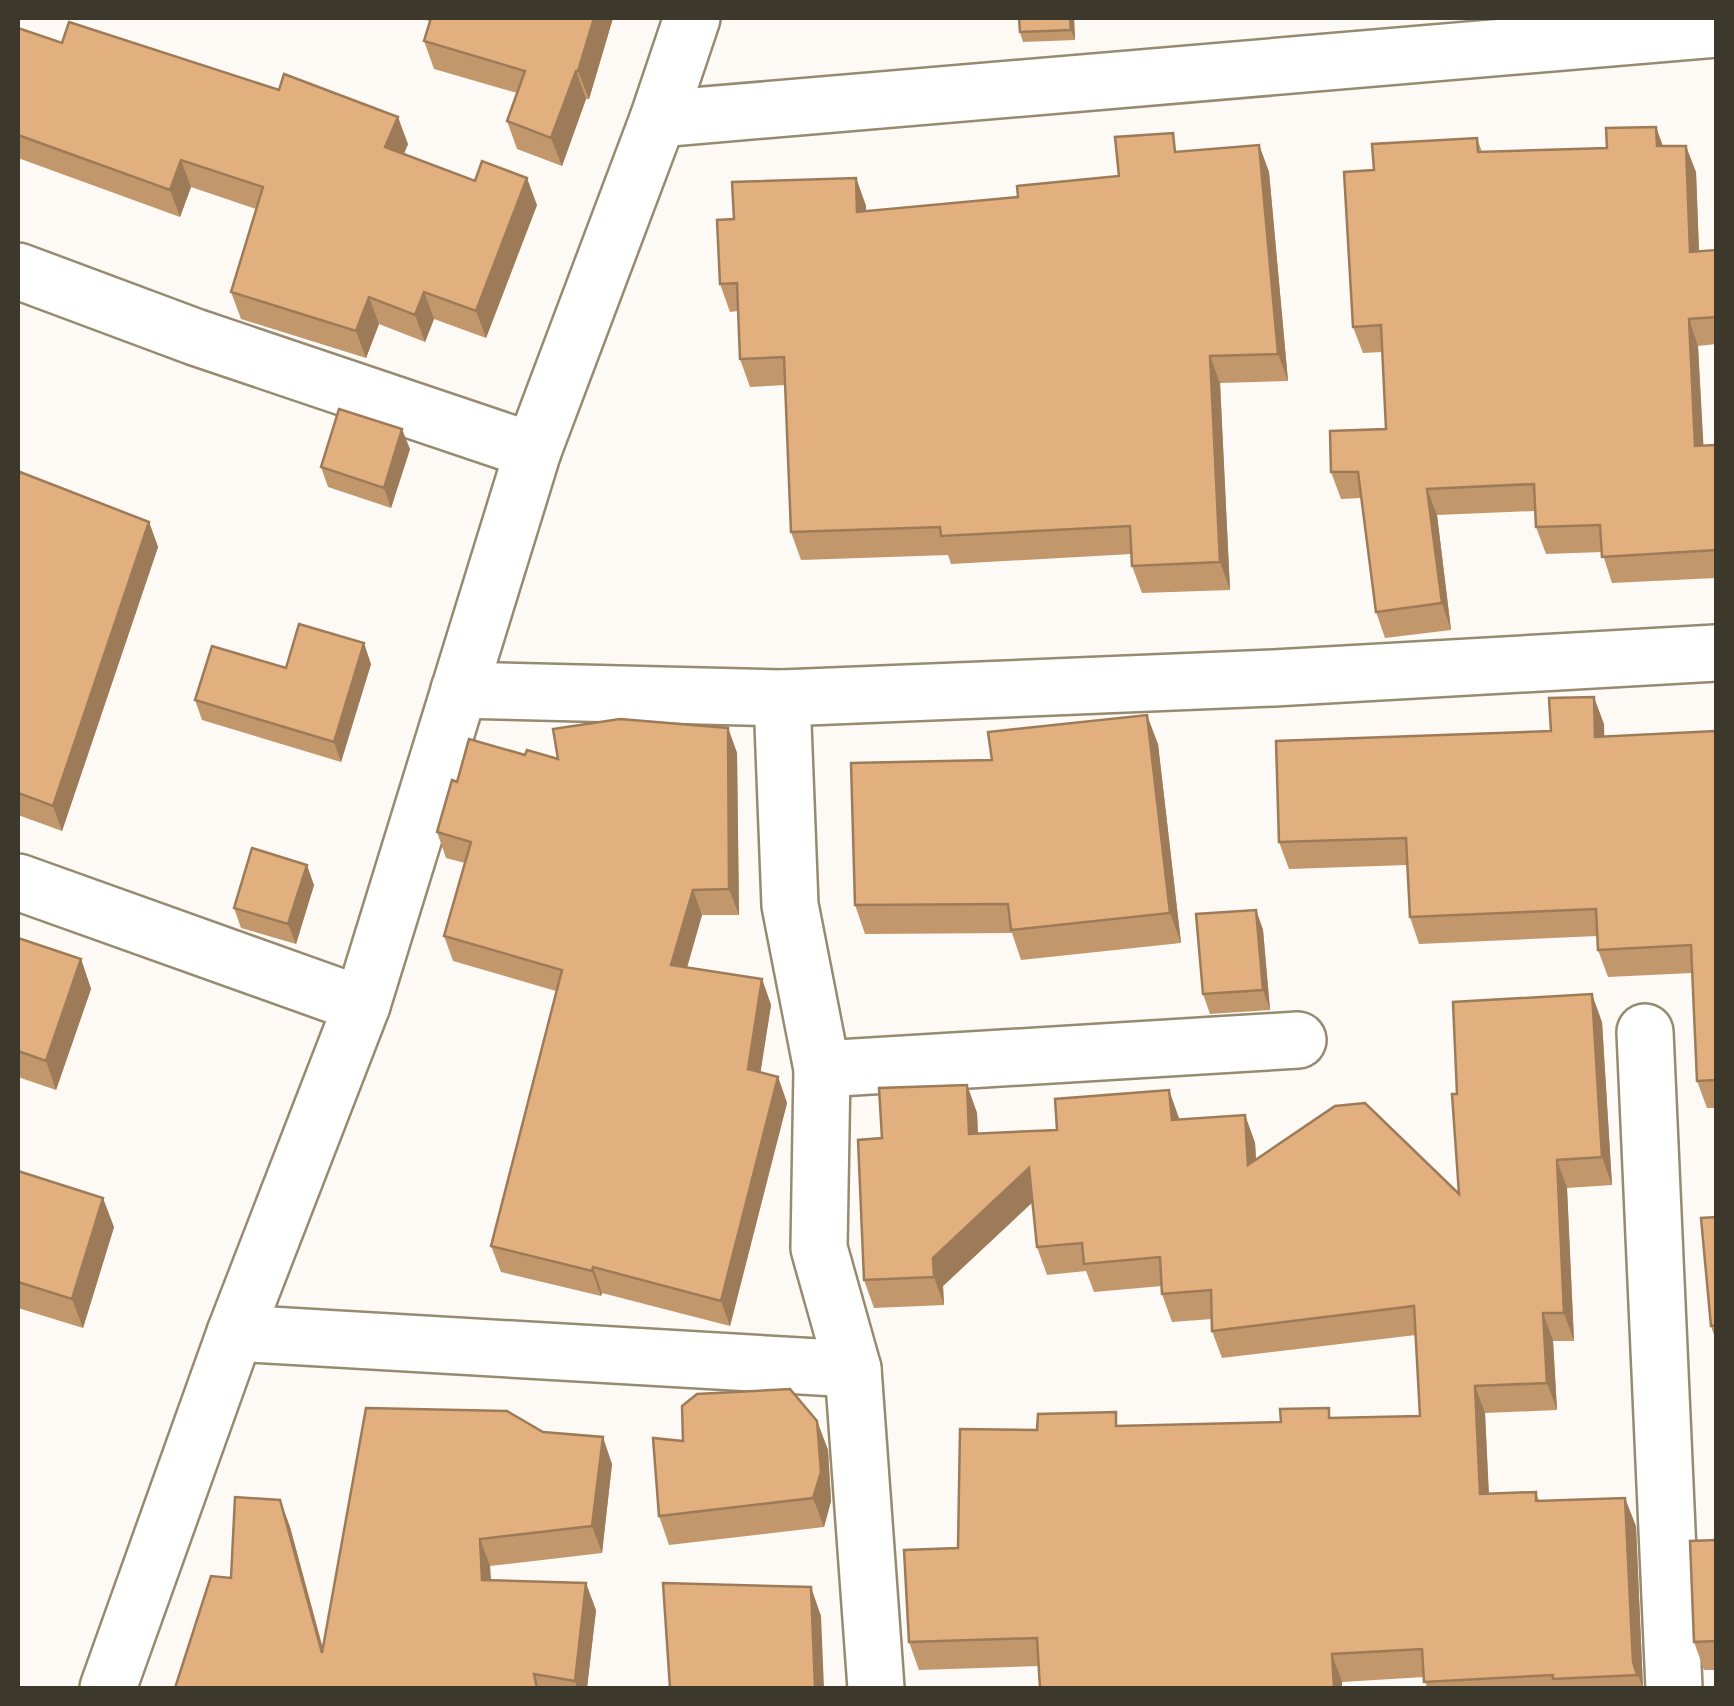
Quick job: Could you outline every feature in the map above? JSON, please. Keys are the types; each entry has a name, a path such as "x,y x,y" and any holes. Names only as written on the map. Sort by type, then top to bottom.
{"street":[{"path":"108,1688 235,1333 362,1005 533,451 658,120 692,18"},
{"path":"658,120 1716,29"},
{"path":"18,272 195,338 533,451"},
{"path":"459,690 782,698 1274,678 1716,653"},
{"path":"782,698 790,905 822,1069 819,1248 853,1368 876,1688"},
{"path":"18,882 362,1005"},
{"path":"1645,1032 1674,1688"},
{"path":"822,1069 1298,1040"},
{"path":"235,1333 853,1368"}],"building":[{"path":"431,18 594,18 551,138 507,121 525,71 424,41"},
{"path":"1019,18 1070,18 1071,30 1020,32"},
{"path":"69,22 279,90 284,74 398,117 385,147 475,181 482,161 527,178 476,311 424,292 415,315 369,297 356,331 231,292 263,187 181,160 170,190 18,135 18,28 62,43"},
{"path":"1656,127 1657,146 1686,146 1690,252 1716,250 1716,317 1689,319 1695,446 1716,445 1716,550 1602,557 1600,525 1536,527 1534,484 1427,489 1442,603 1376,612 1358,472 1331,472 1330,431 1386,429 1381,325 1353,327 1344,172 1374,170 1372,144 1477,138 1478,152 1607,148 1606,128"},
{"path":"1173,133 1175,152 1259,145 1278,354 1210,356 1220,562 1132,566 1130,526 941,536 940,527 791,532 784,357 740,359 737,283 720,284 717,220 734,219 732,182 856,178 857,212 1018,197 1017,186 1119,176 1115,137"},
{"path":"339,409 402,429 384,488 321,467"},
{"path":"20,472 149,522 53,806 18,793"},
{"path":"299,624 364,643 334,742 195,700 212,646 286,668"},
{"path":"1594,697 1595,737 1715,731 1716,1080 1697,1081 1691,945 1598,950 1596,909 1410,917 1406,838 1279,842 1276,741 1551,731 1549,698"},
{"path":"1147,715 1170,913 1011,930 1008,904 855,905 851,763 992,760 988,732"},
{"path":"620,719 728,728 729,889 693,890 671,965 762,979 748,1069 778,1077 721,1301 593,1267 592,1271 491,1246 562,970 444,936 471,842 437,832 469,739 525,755 527,750 558,759 553,729"},
{"path":"252,848 307,865 288,924 234,908"},
{"path":"1256,910 1263,990 1203,994 1196,914"},
{"path":"18,938 81,959 46,1061 18,1051"},
{"path":"1592,994 1602,1157 1557,1160 1564,1313 1543,1313 1547,1383 1475,1386 1480,1494 1536,1492 1536,1501 1625,1498 1633,1662 1637,1675 1424,1682 1422,1649 1332,1654 1334,1688 1040,1688 1037,1638 909,1642 904,1550 958,1548 960,1429 1037,1430 1038,1414 1116,1412 1116,1426 1281,1422 1280,1409 1329,1408 1329,1418 1420,1416 1414,1306 1212,1331 1211,1290 1162,1294 1160,1257 1084,1264 1082,1243 1037,1247 1029,1168 933,1258 934,1277 864,1280 858,1140 882,1138 879,1088 967,1085 969,1134 1057,1130 1055,1099 1169,1090 1172,1120 1245,1115 1248,1165 1335,1106 1365,1103 1459,1194 1452,1094 1457,1094 1453,1002"},
{"path":"18,1171 103,1198 72,1299 18,1282"},
{"path":"1716,1217 1716,1325 1711,1326 1701,1218"},
{"path":"790,1389 817,1421 821,1472 813,1498 659,1516 653,1438 683,1441 682,1406 697,1394"},
{"path":"366,1408 507,1411 543,1432 603,1437 592,1526 480,1539 482,1580 586,1583 575,1681 534,1674 537,1688 175,1688 211,1576 231,1578 235,1497 280,1500 322,1653"},
{"path":"1716,1540 1716,1641 1694,1642 1690,1541"},
{"path":"663,1583 811,1587 815,1688 670,1688"}]}
